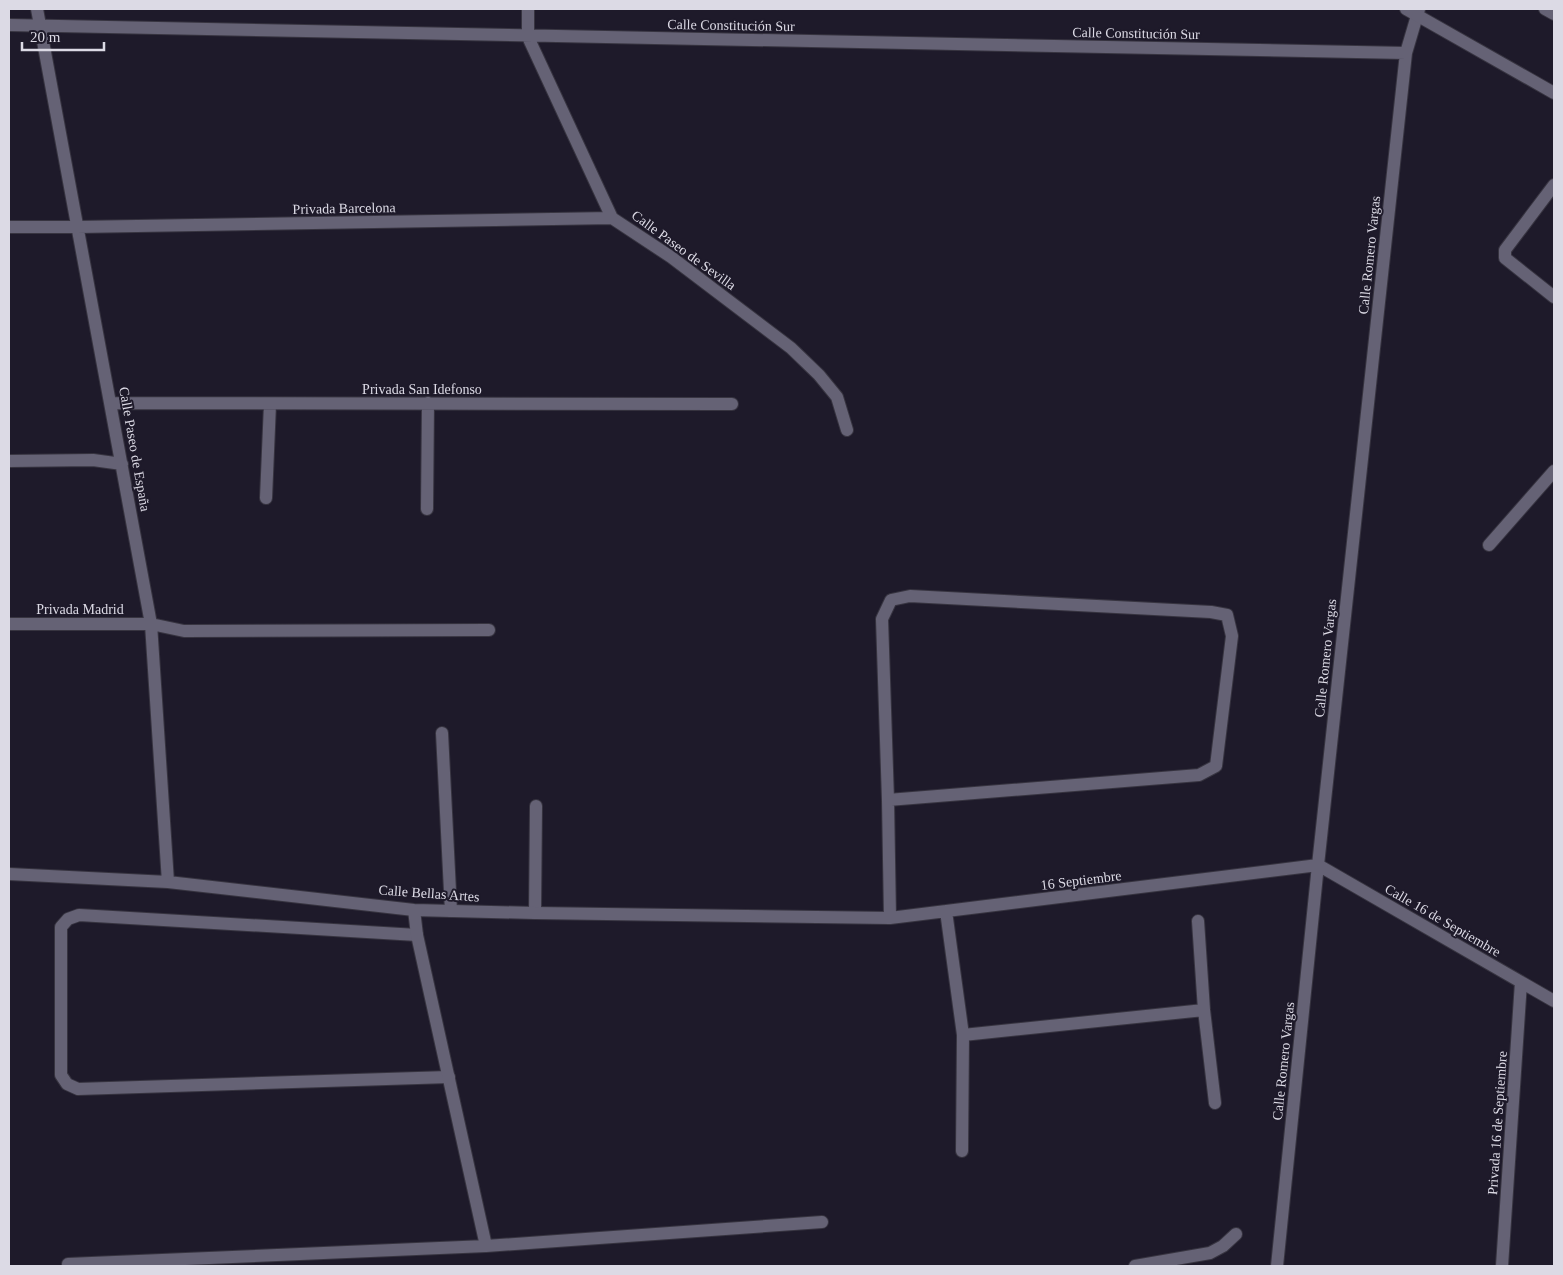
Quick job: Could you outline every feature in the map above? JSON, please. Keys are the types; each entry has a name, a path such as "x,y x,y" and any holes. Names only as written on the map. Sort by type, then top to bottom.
{"street":[{"name":"Calle Paseo de España","path":"37,9 151,624 168,882"},
{"name":"Calle Paseo de Sevilla","path":"528,9 528,37 612,218 672,257 791,348 819,375 837,397 847,430"},
{"path":"1406,9 1418,12 1554,93"},
{"path":"1545,9 1554,14"},
{"path":"1406,53 1418,12"},
{"name":"Calle Constitución Sur","path":"9,25 528,37 1406,53"},
{"name":"Calle Romero Vargas","path":"1277,1266 1318,866 1406,53"},
{"path":"1554,185 1505,250 1506,258 1554,297"},
{"name":"Privada Barcelona","path":"9,227 612,218"},
{"name":"Privada San Idefonso","path":"111,404 732,404"},
{"path":"266,498 270,404"},
{"path":"427,509 428,404"},
{"path":"9,461 94,460 122,464"},
{"path":"1489,545 1554,471"},
{"path":"888,800 1199,775 1216,766 1232,636 1227,615 910,596 891,600 882,619 890,918"},
{"name":"Privada Madrid","path":"9,624 151,624 184,631 489,630"},
{"path":"442,733 451,911"},
{"path":"535,913 536,806"},
{"name":"16 Septiembre","path":"849,918 890,918 1318,866"},
{"name":"Calle 16 de Septiembre","path":"1318,866 1554,1001"},
{"name":"Calle Bellas Artes","path":"9,874 168,882 414,910 849,918"},
{"path":"414,910 417,935 486,1246"},
{"path":"946,911 963,1035 962,1151"},
{"path":"417,935 79,915 68,919 60,927 61,1075 67,1084 78,1089 449,1076"},
{"path":"1198,920 1204,1010 1215,1103"},
{"name":"Privada 16 de Septiembre","path":"1502,1266 1521,982"},
{"path":"963,1035 1204,1010"},
{"path":"68,1264 486,1246 822,1222"},
{"path":"1135,1266 1210,1254 1223,1246 1236,1234"}]}
